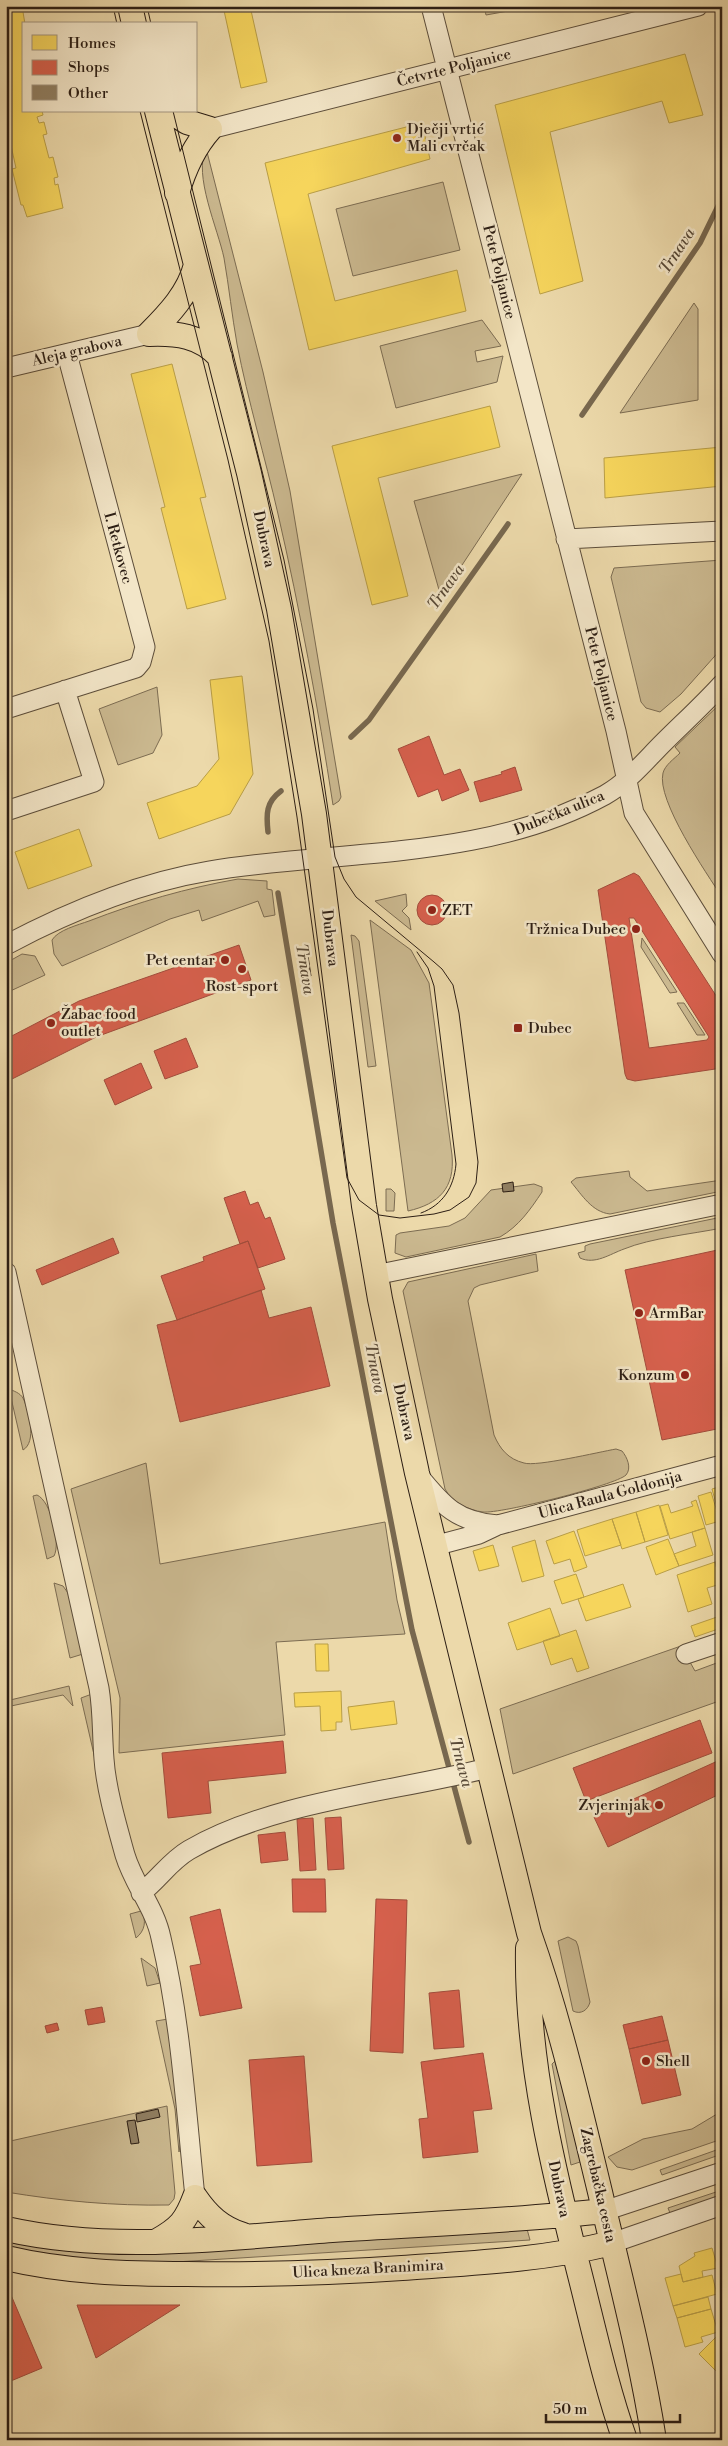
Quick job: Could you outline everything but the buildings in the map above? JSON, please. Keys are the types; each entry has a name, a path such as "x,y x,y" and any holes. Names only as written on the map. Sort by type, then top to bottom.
{"main road":[{"path":"130,6 134,22"},
{"name":"Dubrava","path":"156,112 260,518 279,609 301,730 320,858 357,1153 375,1275 434,1546 529,1933 528,1984 531,2035 564,2215 625,2440"},
{"path":"172,112 187,122 210,129 186,165 177,193"},
{"path":"149,334 178,303 190,283 196,264"},
{"path":"149,334 185,336 206,344 220,357"},
{"name":"Zagrebačka cesta","path":"529,1933 557,2018 612,2242 642,2376 654,2440"},
{"path":"195,2196 204,2210 221,2226 247,2236"},
{"path":"156,2241 181,2225 195,2196"},
{"path":"6,2230 93,2240 156,2241 604,2212"},
{"name":"Ulica kneza Branimira","path":"6,2258 94,2272 222,2275 351,2271 530,2259 574,2252 612,2242"}],"street":[{"name":"Pete Poljanice","path":"431,6 616,731 626,780"},
{"name":"Četvrte Poljanice","path":"210,129 698,6"},
{"name":"Aleja grabova","path":"6,368 149,334"},
{"name":"I. Retkovec","path":"6,709 136,668 141,662 144,646 67,354"},
{"path":"566,539 722,532"},
{"name":"Dubečka ulica","path":"6,945 69,914 146,885 210,871 445,845 510,833 535,825 604,796 626,780 722,684"},
{"path":"6,811 94,782 65,690"},
{"path":"626,780 632,806 640,824 722,954"},
{"path":"375,1275 516,1248 722,1204"},
{"path":"6,1272 97,1679 102,1706 104,1761 109,1787 126,1856 156,1920 169,1978 185,2086 195,2196"},
{"name":"Ulica Raula Goldonija","path":"434,1546 479,1534 498,1525 722,1465"},
{"name":"Ulica Raula Goldonija","path":"417,1473 450,1511 469,1521 498,1525"},
{"path":"686,1654 722,1642"},
{"path":"142,1893 167,1866 187,1851 219,1834 317,1804 448,1778 488,1768"},
{"path":"604,2212 722,2172"},
{"name":"Ulica kneza Branimira","path":"612,2242 722,2205"}],"shaded area":[{"path":"484,6 536,6 486,15"},
{"path":"206,148 263,372 290,491 341,797 333,805 315,695 294,586 241,365 224,258 204,187 202,172"},
{"path":"443,182 460,250 353,276 336,209"},
{"path":"694,303 698,309 698,400 620,413"},
{"path":"482,320 501,346 475,351 477,362 503,356 497,382 396,408 380,346"},
{"path":"522,474 441,597 414,501"},
{"path":"722,560 722,648 681,694 660,712 646,708 641,702 611,577 614,568"},
{"path":"157,687 162,735 153,753 118,765 99,709"},
{"path":"722,702 722,897 695,855 675,818 667,801 663,785 663,773 680,753 675,747"},
{"path":"238,879 267,881 267,889 272,890 275,915 264,917 258,901 202,921 199,910 170,919 62,966 54,954 52,940 59,933 69,928 163,896"},
{"path":"406,894 407,906 402,911 409,918 411,930 375,901"},
{"path":"370,920 411,950 429,983 452,1155 451,1177 443,1193 428,1204 408,1211"},
{"path":"351,935 355,936 359,941 376,1066 368,1067"},
{"path":"642,938 677,992 670,993 641,947"},
{"path":"22,954 35,956 45,975 6,993 6,963"},
{"path":"677,1003 684,1003 705,1035 697,1035"},
{"path":"629,1171 630,1177 647,1191 722,1180 722,1191 610,1214 604,1213 593,1206 571,1182 576,1178"},
{"path":"534,1184 542,1187 542,1192 518,1223 500,1237 406,1257 395,1253 396,1235 400,1233 449,1226 465,1218 491,1190"},
{"path":"386,1189 391,1189 395,1193 394,1211 386,1211"},
{"path":"722,1217 722,1228 646,1242 597,1260 580,1258 578,1253 585,1251 585,1246 590,1244"},
{"path":"536,1254 538,1271 480,1285 474,1288 468,1301 494,1435 505,1453 513,1459 524,1463 541,1463 616,1449 624,1453 629,1469 626,1475 618,1480 581,1492 533,1504 494,1511 477,1511 456,1501 445,1489 403,1291 408,1282"},
{"path":"6,1321 12,1346 6,1354"},
{"path":"9,1389 19,1393 28,1410 31,1433 30,1440 23,1450"},
{"path":"146,1463 160,1564 385,1522 397,1600 405,1634 276,1642 285,1735 119,1753 120,1698 71,1489"},
{"path":"37,1495 47,1505 55,1533 56,1550 54,1556 47,1559 33,1496"},
{"path":"54,1583 63,1586 68,1593 83,1654 70,1658"},
{"path":"681,1646 695,1671 722,1661 722,1700 513,1774 500,1709"},
{"path":"69,1686 73,1706 63,1695 11,1706 6,1719 6,1701"},
{"path":"92,1694 95,1759 81,1698"},
{"path":"141,1911 144,1925 136,1938 130,1914"},
{"path":"568,1937 576,1941 578,1946 590,2002 586,2009 581,2012 573,2011 558,1941"},
{"path":"141,1958 155,1968 160,1983 147,1986"},
{"path":"168,2019 181,2140 179,2152 175,2109 156,2021"},
{"path":"555,2061 583,2161 571,2165 552,2064"},
{"path":"167,2106 175,2193 174,2199 169,2205 87,2202 6,2192 6,2142"},
{"path":"722,2111 722,2139 632,2170 617,2167 608,2157 643,2139 692,2129"},
{"path":"722,2148 722,2154 662,2175 660,2170"},
{"path":"722,2190 722,2195 670,2213 668,2208"},
{"path":"527,2229 530,2240 159,2263 87,2261 6,2249 6,2238 296,2244"}],"waterway":[{"name":"Trnava","path":"582,415 700,243 722,198"},
{"name":"Trnava","path":"351,737 369,720 508,524"},
{"name":"Trnava","path":"268,832 268,809 272,800 281,791"},
{"name":"Trnava","path":"278,893 333,1223 412,1630 469,1842"}],"tram line":[{"path":"113,6 117,22"},
{"path":"147,6 151,22"},
{"path":"140,112 228,460 269,641 297,817 347,1178 359,1200 379,1215 400,1218 434,1214 450,1210 469,1197 476,1183 478,1162 459,1013 453,985 442,969 356,897 344,879 335,857 313,709 284,560 173,112"},
{"path":"417,952 428,968 434,986 456,1164 453,1180 446,1194 429,1210 421,1213"}],"place":[{"name":"Dječji vrtić Mali cvrčak","path":"397,138"},
{"name":"ZET","path":"432,910"},
{"name":"Tržnica Dubec","path":"636,929"},
{"name":"Pet centar","path":"225,960"},
{"name":"Rost-sport","path":"242,969"},
{"name":"Žabac food outlet","path":"51,1023"},
{"name":"Dubec","path":"518,1028"},
{"name":"ArmBar","path":"639,1313"},
{"name":"Konzum","path":"685,1375"},
{"name":"Zvjerinjak","path":"659,1805"},
{"name":"Shell","path":"646,2061"}]}
